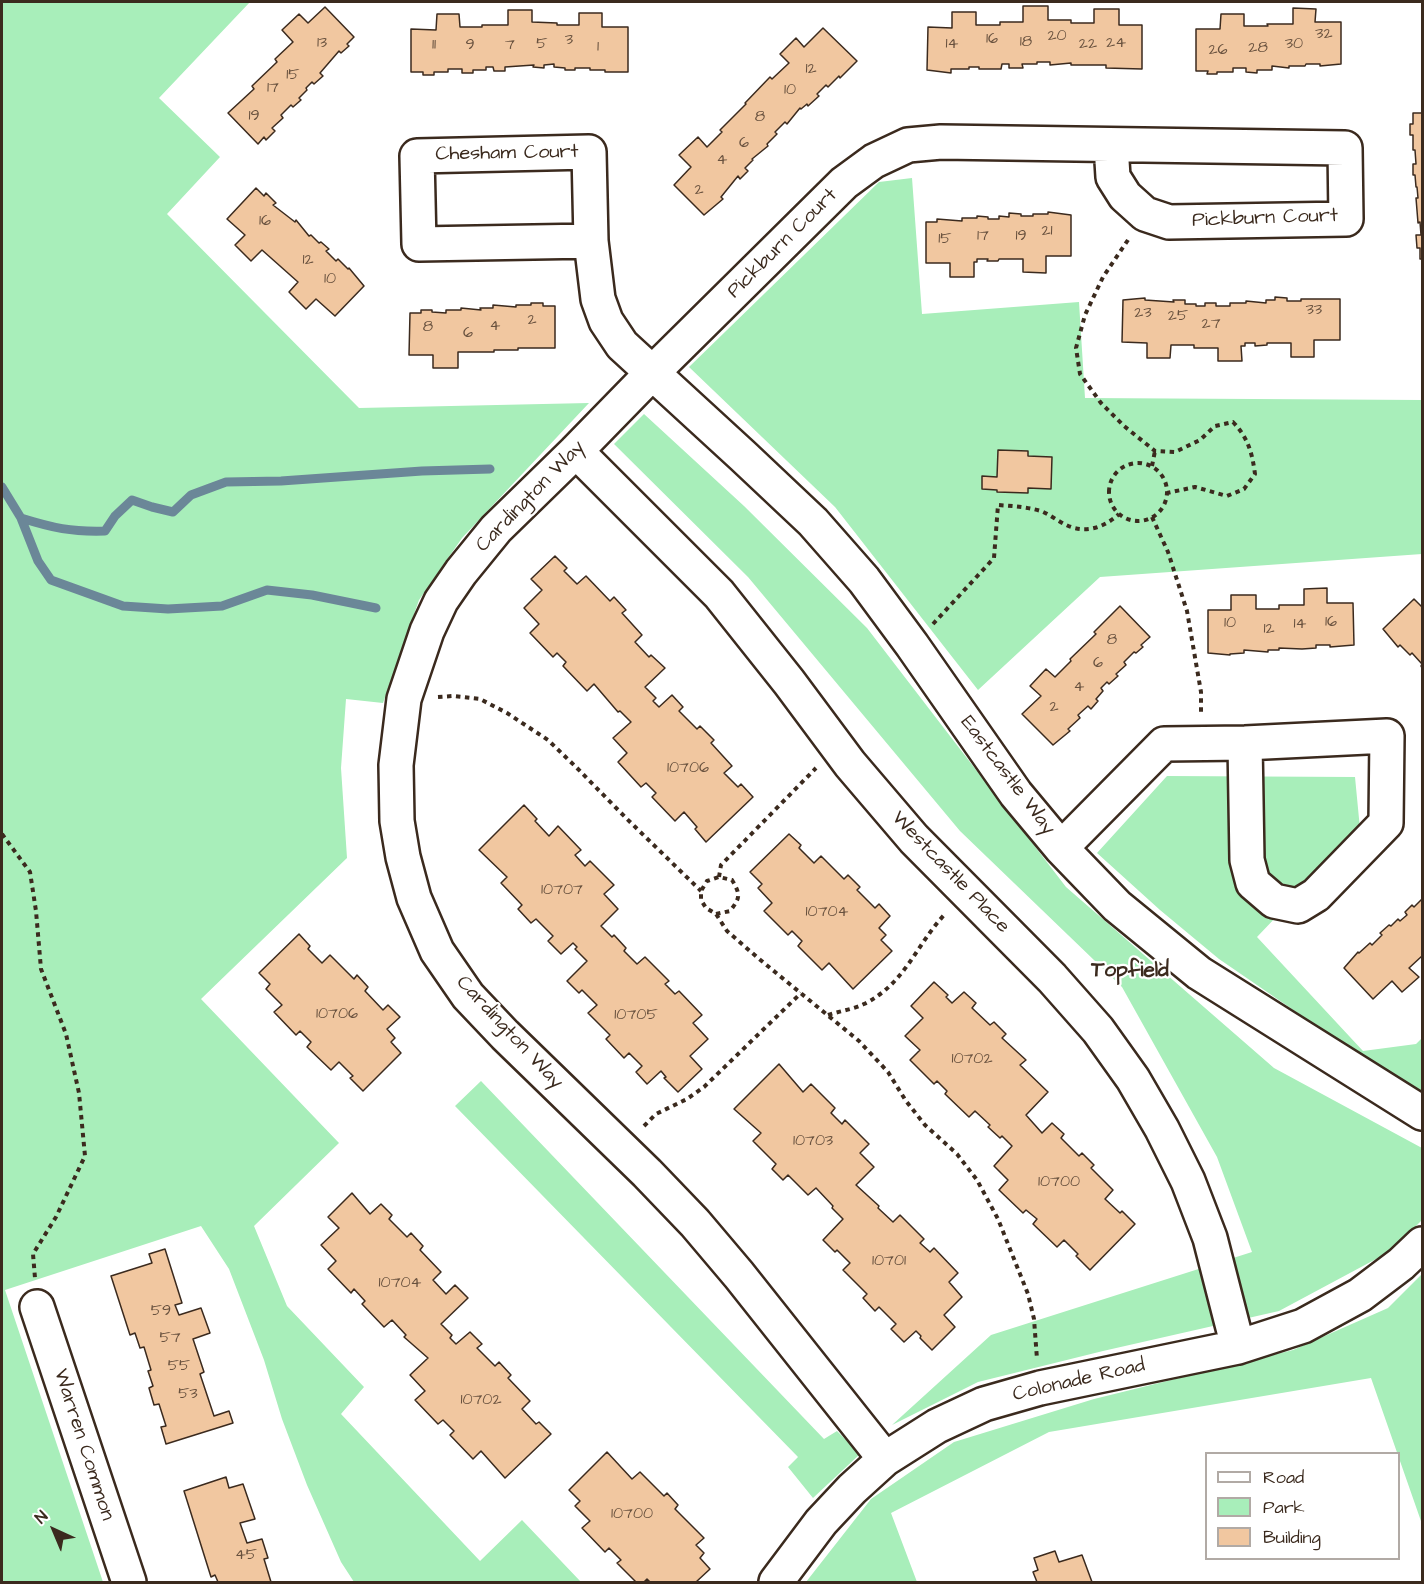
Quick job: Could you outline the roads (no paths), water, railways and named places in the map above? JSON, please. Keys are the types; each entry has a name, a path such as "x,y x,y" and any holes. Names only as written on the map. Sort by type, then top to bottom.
{"street":[{"name":"Pickburn Court","path":"652,373 844,183 874,161 908,145 940,142 1345,148 1346,219 1169,222 1145,214 1125,196 1113,177 1111,145"},
{"name":"Chesham Court","path":"591,241 419,244 417,156 589,152 591,241 598,299 606,321 622,345 652,373"},
{"name":"Cardington Way","path":"652,373 496,529 441,601 427,631 404,699 396,765 397,821 403,857 414,898 437,951 468,996 695,1223 885,1459"},
{"name":"Eastcastle Way","path":"652,373 813,522 864,580 1016,794 1061,848 1117,906 1198,972 1422,1113"},
{"name":"Westcastle Place","path":"576,451 719,594 850,764 914,838 1052,978 1098,1030 1133,1079 1188,1181 1210,1238 1238,1347"},
{"path":"1061,848 1164,744 1245,743 1387,736 1386,823 1316,895 1298,906 1274,901 1253,883 1247,860 1245,743"},
{"name":"Colonade Road","path":"776,1582 821,1522 852,1489 885,1459 937,1426 984,1404 1040,1388 1238,1347 1303,1326 1360,1295 1401,1264 1422,1244"},
{"name":"Warren Common","path":"37,1307 129,1582"}],"waterway":[{"path":"21,518 62,529 105,531 115,516 132,500 173,512 191,495 226,482 490,469"},
{"path":"2,487 21,518 38,561 51,580 123,606 168,609 222,606 267,590 312,595 376,608"}],"district":[{"name":"Topfield","path":"1130,972"}]}
